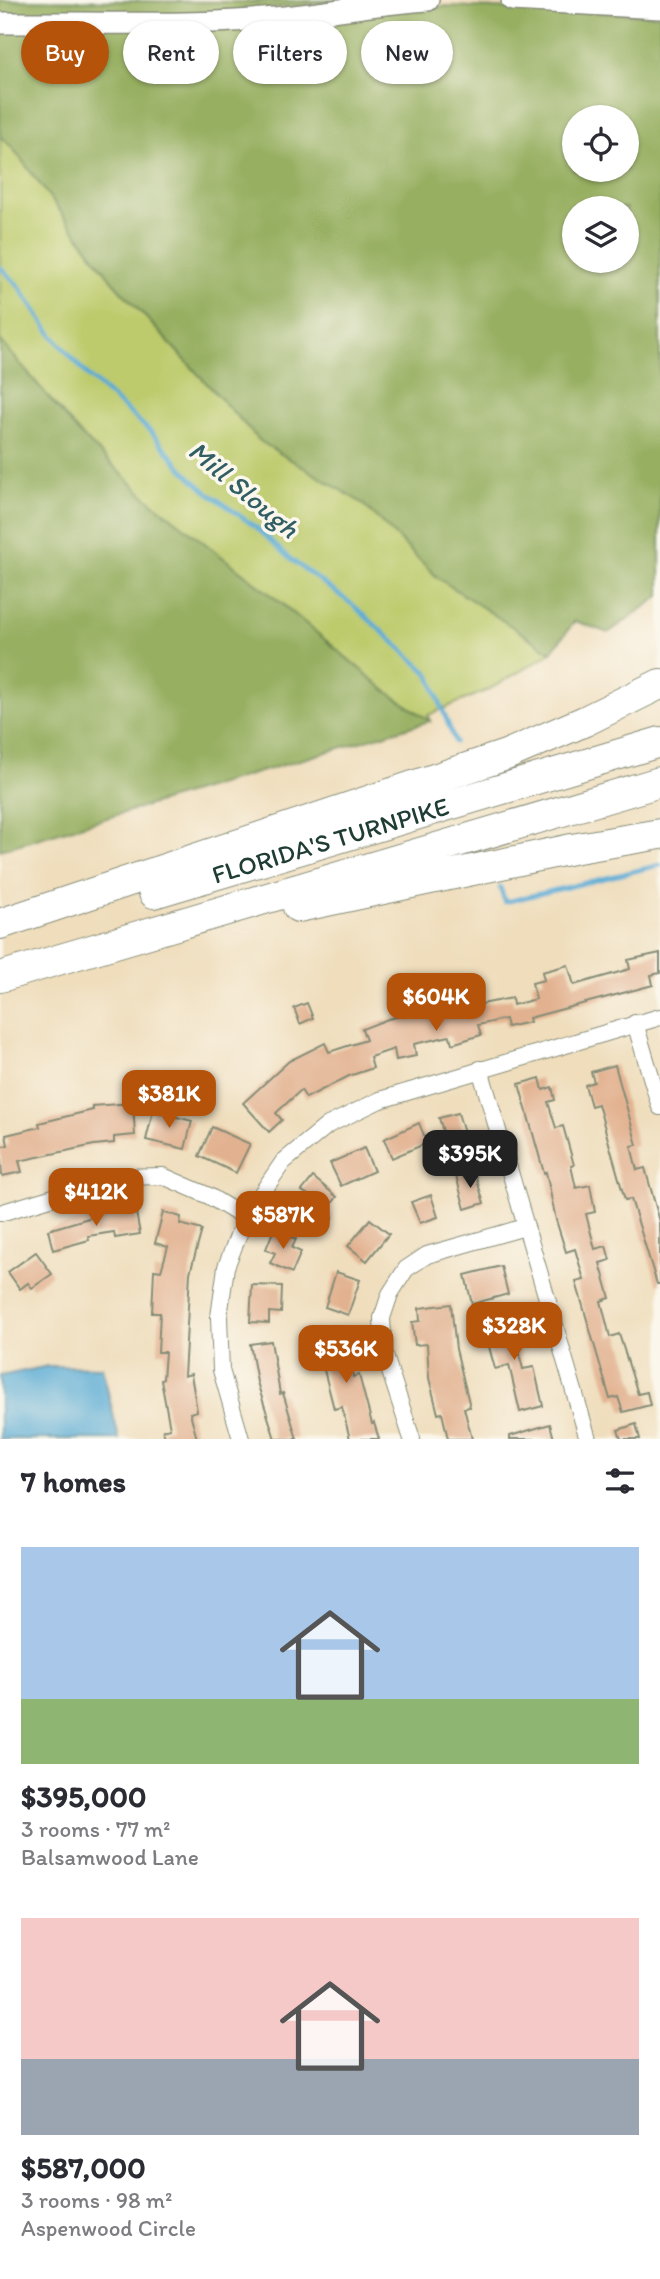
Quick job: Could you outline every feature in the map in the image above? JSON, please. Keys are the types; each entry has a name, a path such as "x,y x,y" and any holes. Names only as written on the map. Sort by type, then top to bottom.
{"highway":[{"path":"0,924 506,755 585,721 660,684"},
{"name":"FLORIDA'S TURNPIKE","path":"0,938 660,742"},
{"name":"FLORIDA'S TURNPIKE","path":"0,977 660,782"},
{"path":"133,938 228,922 572,849 660,834"}],"street":[{"path":"0,23 217,21 284,17 428,0"},
{"path":"512,0 660,8"},
{"path":"241,1439 221,1370 219,1317 226,1267 245,1218 283,1162 328,1125 380,1100 660,1017"},
{"path":"635,1023 660,1107"},
{"path":"480,1069 588,1439"},
{"path":"0,1213 121,1177 163,1176 209,1196 245,1218"},
{"path":"412,1439 384,1353 382,1318 390,1294 406,1269 427,1255 525,1227"}],"green space":[{"path":"0,0 354,0 216,14 0,15"},
{"path":"450,6 660,15 660,596 608,633 575,621 551,652 438,578 362,503 260,441 114,283 12,147 0,136 0,30 21,29 21,84 109,84 109,24 123,23 123,84 219,84 219,21 169,21"},
{"path":"0,136 12,147 114,283 260,441 362,503 438,578 551,652 488,690 428,715 430,721 385,690 280,602 148,499 78,432 0,340"},
{"path":"0,340 78,432 148,499 280,602 385,690 430,721 0,850"}],"water":[{"path":"48,1366 102,1367 119,1439 0,1439 0,1376"}],"building":[{"path":"660,953 660,973 651,975 653,985 529,1018 530,1022 507,1027 505,1019 478,1025 481,1035 452,1044 450,1036 414,1044 416,1056 396,1060 394,1049 370,1057 373,1068 349,1076 306,1098 301,1090 276,1113 282,1120 269,1132 243,1103 289,1061 325,1043 329,1052 366,1040 362,1029 388,1019 428,1010 429,1013 469,999 472,1006 512,998 513,1005 536,999 532,983 544,980 542,972 568,965 574,985 630,969 628,960"},
{"path":"307,1003 313,1018 300,1024 294,1008"},
{"path":"615,1065 637,1145 631,1146 637,1170 645,1168 660,1222 660,1284 657,1284 631,1199 625,1200 598,1104 591,1106 585,1085 594,1082 591,1072"},
{"path":"540,1078 543,1090 552,1087 555,1100 548,1102 556,1128 563,1126 574,1165 571,1166 576,1188 590,1185 595,1212 586,1214 595,1249 606,1246 610,1260 600,1263 610,1298 601,1301 610,1337 619,1334 638,1394 647,1392 650,1405 623,1412 618,1397 610,1399 576,1282 584,1280 575,1249 566,1252 546,1172 544,1173 519,1084"},
{"path":"133,1103 135,1135 114,1137 114,1143 19,1161 22,1172 2,1176 0,1147 8,1145 6,1135 40,1127 39,1123 93,1110 92,1106"},
{"path":"153,1111 192,1121 185,1149 146,1140"},
{"path":"458,1113 468,1146 449,1152 439,1118"},
{"path":"419,1123 427,1143 392,1158 384,1139"},
{"path":"212,1127 250,1144 236,1173 199,1156"},
{"path":"364,1148 374,1171 341,1186 330,1163"},
{"path":"474,1171 484,1203 465,1209 456,1176"},
{"path":"313,1177 337,1197 326,1211 333,1217 318,1235 294,1216 310,1196 302,1191"},
{"path":"431,1195 438,1217 420,1223 411,1202"},
{"path":"135,1207 140,1234 115,1238 114,1232 88,1236 89,1240 53,1250 48,1230 99,1215 99,1212"},
{"path":"163,1212 181,1217 180,1224 202,1230 190,1273 184,1376 191,1374 197,1411 190,1413 197,1439 165,1439 163,1430 170,1428 161,1380 165,1352 158,1352 160,1313 152,1313 154,1270 161,1271 168,1247 155,1243"},
{"path":"370,1219 389,1234 367,1261 348,1246"},
{"path":"274,1229 296,1239 292,1248 301,1252 292,1273 270,1263 275,1253 266,1249"},
{"path":"36,1252 52,1274 32,1288 28,1283 20,1289 8,1272"},
{"path":"501,1266 508,1294 472,1304 465,1275"},
{"path":"336,1272 360,1280 348,1315 325,1307"},
{"path":"252,1285 282,1286 281,1313 269,1312 269,1323 250,1322"},
{"path":"451,1304 456,1349 470,1407 464,1408 472,1439 448,1439 442,1413 438,1414 429,1378 427,1344 415,1345 412,1322 420,1321 419,1308"},
{"path":"520,1319 525,1338 516,1341 523,1369 534,1367 543,1406 520,1412 509,1365 495,1369 484,1328"},
{"path":"348,1327 353,1377 359,1375 372,1424 374,1423 379,1439 350,1439 342,1407 334,1409 323,1366 320,1341 329,1340 328,1329"},
{"path":"271,1341 280,1394 283,1393 297,1439 275,1439 257,1382 250,1344"},
{"path":"550,1424 554,1439 510,1439 510,1436"},
{"path":"636,1424 640,1439 621,1439 618,1430"}],"waterway":[{"name":"Mill Slough","path":"0,267 18,285 52,335 88,376 151,432 187,474 257,528 289,558 353,605 429,674 455,742"},
{"name":"Mill Slough","path":"500,887 505,902 660,865"}]}
